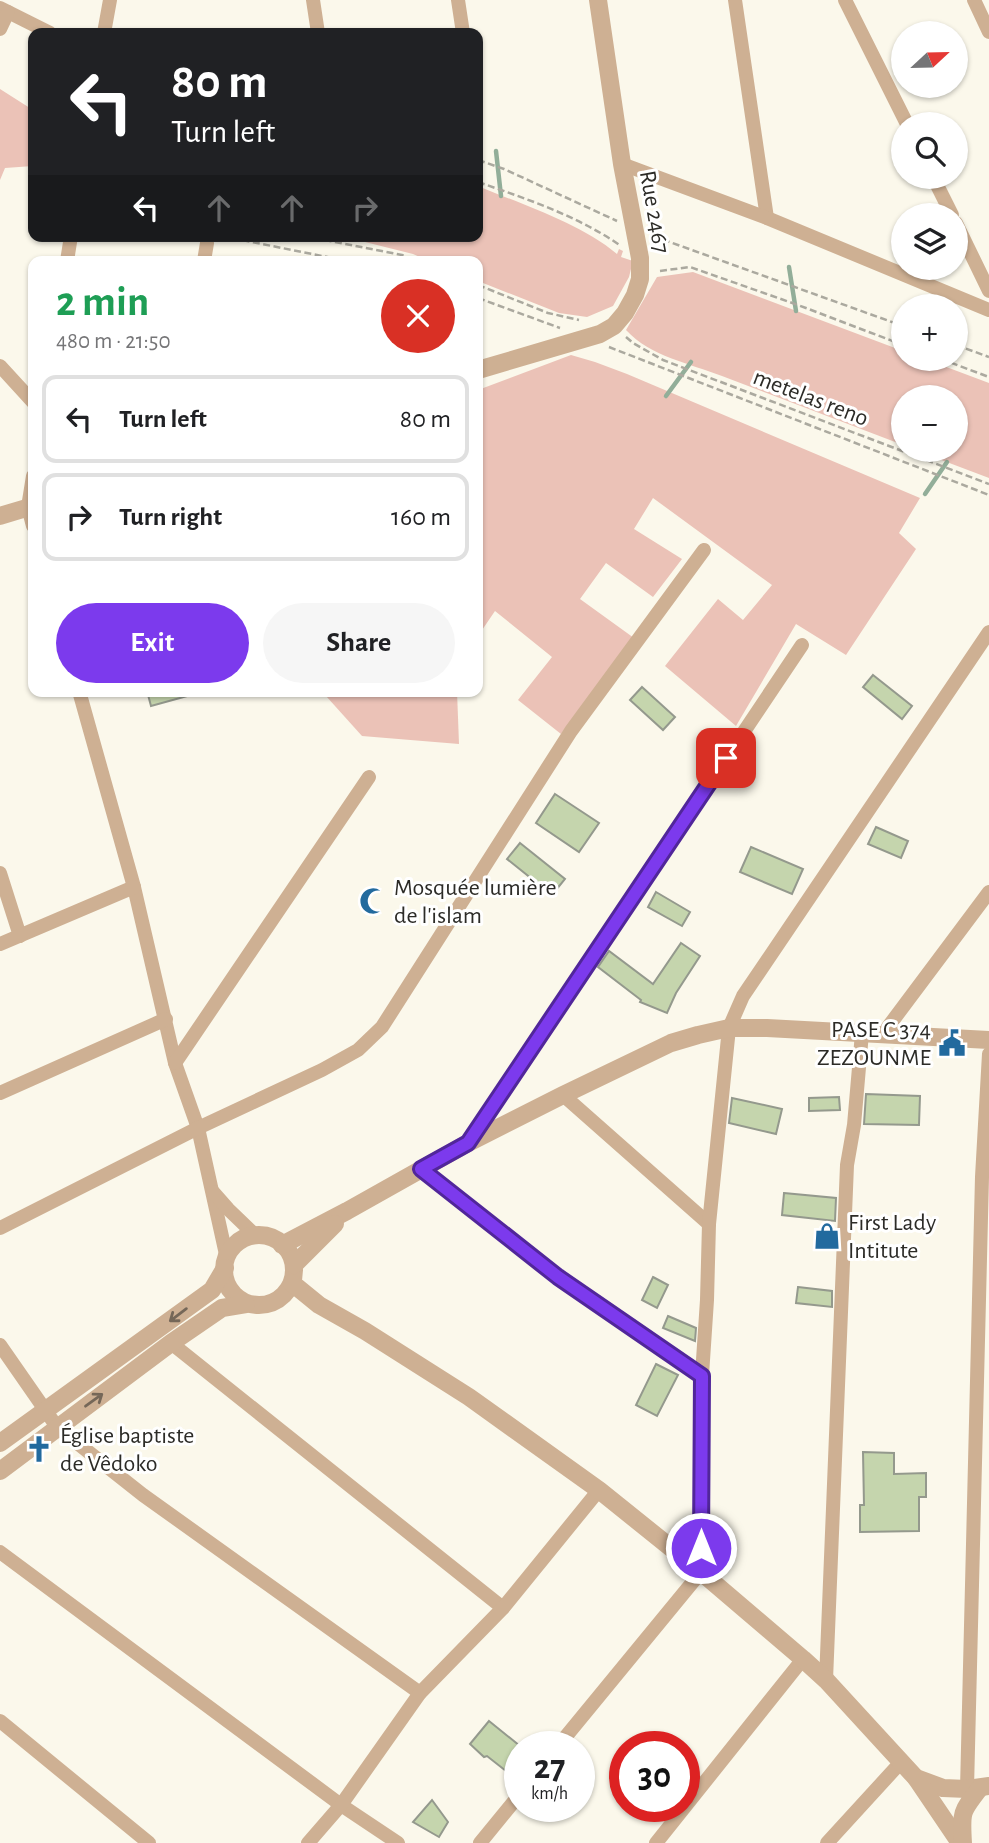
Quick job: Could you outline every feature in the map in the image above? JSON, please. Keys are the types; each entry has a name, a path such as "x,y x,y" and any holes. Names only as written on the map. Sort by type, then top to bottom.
{"street":[{"path":"105,28 110,0"},
{"path":"313,0 317,28"},
{"path":"458,0 462,28"},
{"name":"Rue 2467","path":"483,369 600,334 614,326 635,295 640,278 640,258 622,164 598,0"},
{"path":"735,0 767,218"},
{"path":"845,0 901,112"},
{"path":"974,0 989,32"},
{"path":"0,29 4,10 40,28"},
{"path":"622,164 767,218 989,310"},
{"path":"205,256 206,243"},
{"path":"968,248 989,291"},
{"path":"0,366 28,397"},
{"path":"0,516 28,507"},
{"path":"0,1228 334,1063 358,1050 382,1027 571,731 704,550"},
{"path":"570,1731 701,1572 702,1376 709,1224 729,1028 743,996 989,632"},
{"path":"468,1143 802,645"},
{"path":"81,697 134,887 175,1063 198,1128 226,1263 227,1281 231,1290 246,1304"},
{"path":"175,1063 369,778"},
{"path":"0,873 20,936"},
{"path":"0,944 134,887"},
{"path":"882,1035 989,892"},
{"path":"0,1093 166,1018"},
{"path":"282,1245 468,1143 671,1043 729,1028 989,1040"},
{"path":"826,1681 848,1165 862,1033"},
{"path":"961,1843 963,1811 979,1788 985,1177 989,1054"},
{"path":"563,1095 709,1224"},
{"path":"421,1169 558,1277 702,1376"},
{"path":"212,1191 255,1235"},
{"path":"0,1471 222,1308 271,1303 288,1289 294,1265 347,1211"},
{"path":"0,1443 212,1290 237,1244 255,1235 269,1236 288,1251 294,1265"},
{"path":"288,1289 365,1331 470,1397 599,1490 701,1572 826,1681 902,1761 961,1843"},
{"path":"171,1343 503,1608"},
{"path":"0,1345 57,1427 143,1496 420,1693"},
{"path":"308,1843 341,1805 420,1693 503,1608 599,1490"},
{"path":"0,1552 341,1805 398,1843"},
{"path":"656,1843 803,1659"},
{"path":"0,1721 149,1843"},
{"path":"827,1843 902,1761"},
{"path":"916,1778 943,1788 979,1788"},
{"path":"480,1843 504,1814"}],"path":[{"path":"483,162 635,229 891,322"},
{"path":"483,184 589,225 624,249"},
{"path":"252,242 322,256"},
{"path":"333,242 402,256"},
{"path":"660,271 690,267 891,340"},
{"path":"483,287 548,313 579,320"},
{"path":"483,300 562,329"},
{"name":"metelas reno","path":"624,335 663,360 989,484"},
{"path":"586,338 989,495"},
{"path":"968,349 989,357"},
{"path":"968,369 989,377"}],"shaded area":[{"path":"0,89 28,107 28,166 5,168 0,180"},
{"path":"483,188 569,224 617,254 619,249 623,251 621,257 633,261 629,277 613,306 587,317 559,313 483,283 483,256 413,254 365,242 483,242"},
{"path":"693,272 891,346 891,371 957,371 989,383 989,478 947,462 968,462 968,385 891,385 891,440 647,347 626,330 657,277"},
{"path":"571,355 595,362 920,498 899,533 916,549 846,655 796,624 736,726 665,666 718,599 743,620 772,585 653,498 634,529 682,559 653,597 606,563 580,599 634,638 561,734 518,700 552,657 495,611 483,629 483,388"},
{"path":"327,697 457,697 459,744 362,736"}],"building":[{"path":"873,675 912,706 902,719 863,687"},
{"path":"642,687 675,717 663,730 630,700"},
{"path":"149,697 184,697 151,706"},
{"path":"555,794 599,823 579,852 536,823"},
{"path":"876,827 908,841 901,858 868,844"},
{"path":"520,843 565,879 552,895 507,859"},
{"path":"751,847 803,869 792,894 740,872"},
{"path":"656,892 690,912 682,926 648,907"},
{"path":"681,943 700,956 676,993 667,1013 640,1002 641,1000 598,967 609,951 653,984"},
{"path":"866,1094 920,1096 919,1125 864,1124"},
{"path":"839,1097 840,1110 809,1111 809,1098"},
{"path":"732,1098 782,1109 776,1134 729,1123"},
{"path":"784,1193 836,1198 835,1221 782,1215"},
{"path":"653,1277 668,1285 657,1308 642,1300"},
{"path":"798,1287 832,1291 832,1307 796,1303"},
{"path":"668,1316 696,1328 695,1341 663,1328"},
{"path":"656,1364 678,1375 657,1416 636,1405"},
{"path":"863,1452 894,1453 894,1474 926,1473 926,1497 919,1497 919,1531 860,1532 860,1505 864,1505"},
{"path":"489,1721 504,1733 504,1769 487,1756 484,1757 470,1744"},
{"path":"432,1800 448,1822 439,1837 413,1822"}],"waterway":[{"path":"496,151 501,196"},
{"path":"789,267 796,311"},
{"path":"666,396 691,362"},
{"path":"925,494 947,462"}],"place":[{"name":"Mosquée lumière de l'islam","path":"373,901"},
{"name":"PASE C 374 ZEZOUNME","path":"952,1043"},
{"name":"First Lady Intitute","path":"827,1236"},
{"name":"Église baptiste de Vêdoko","path":"39,1449"}],"route":[{"path":"701,1548 702,1376 558,1277 421,1169 468,1143 726,758"}]}
